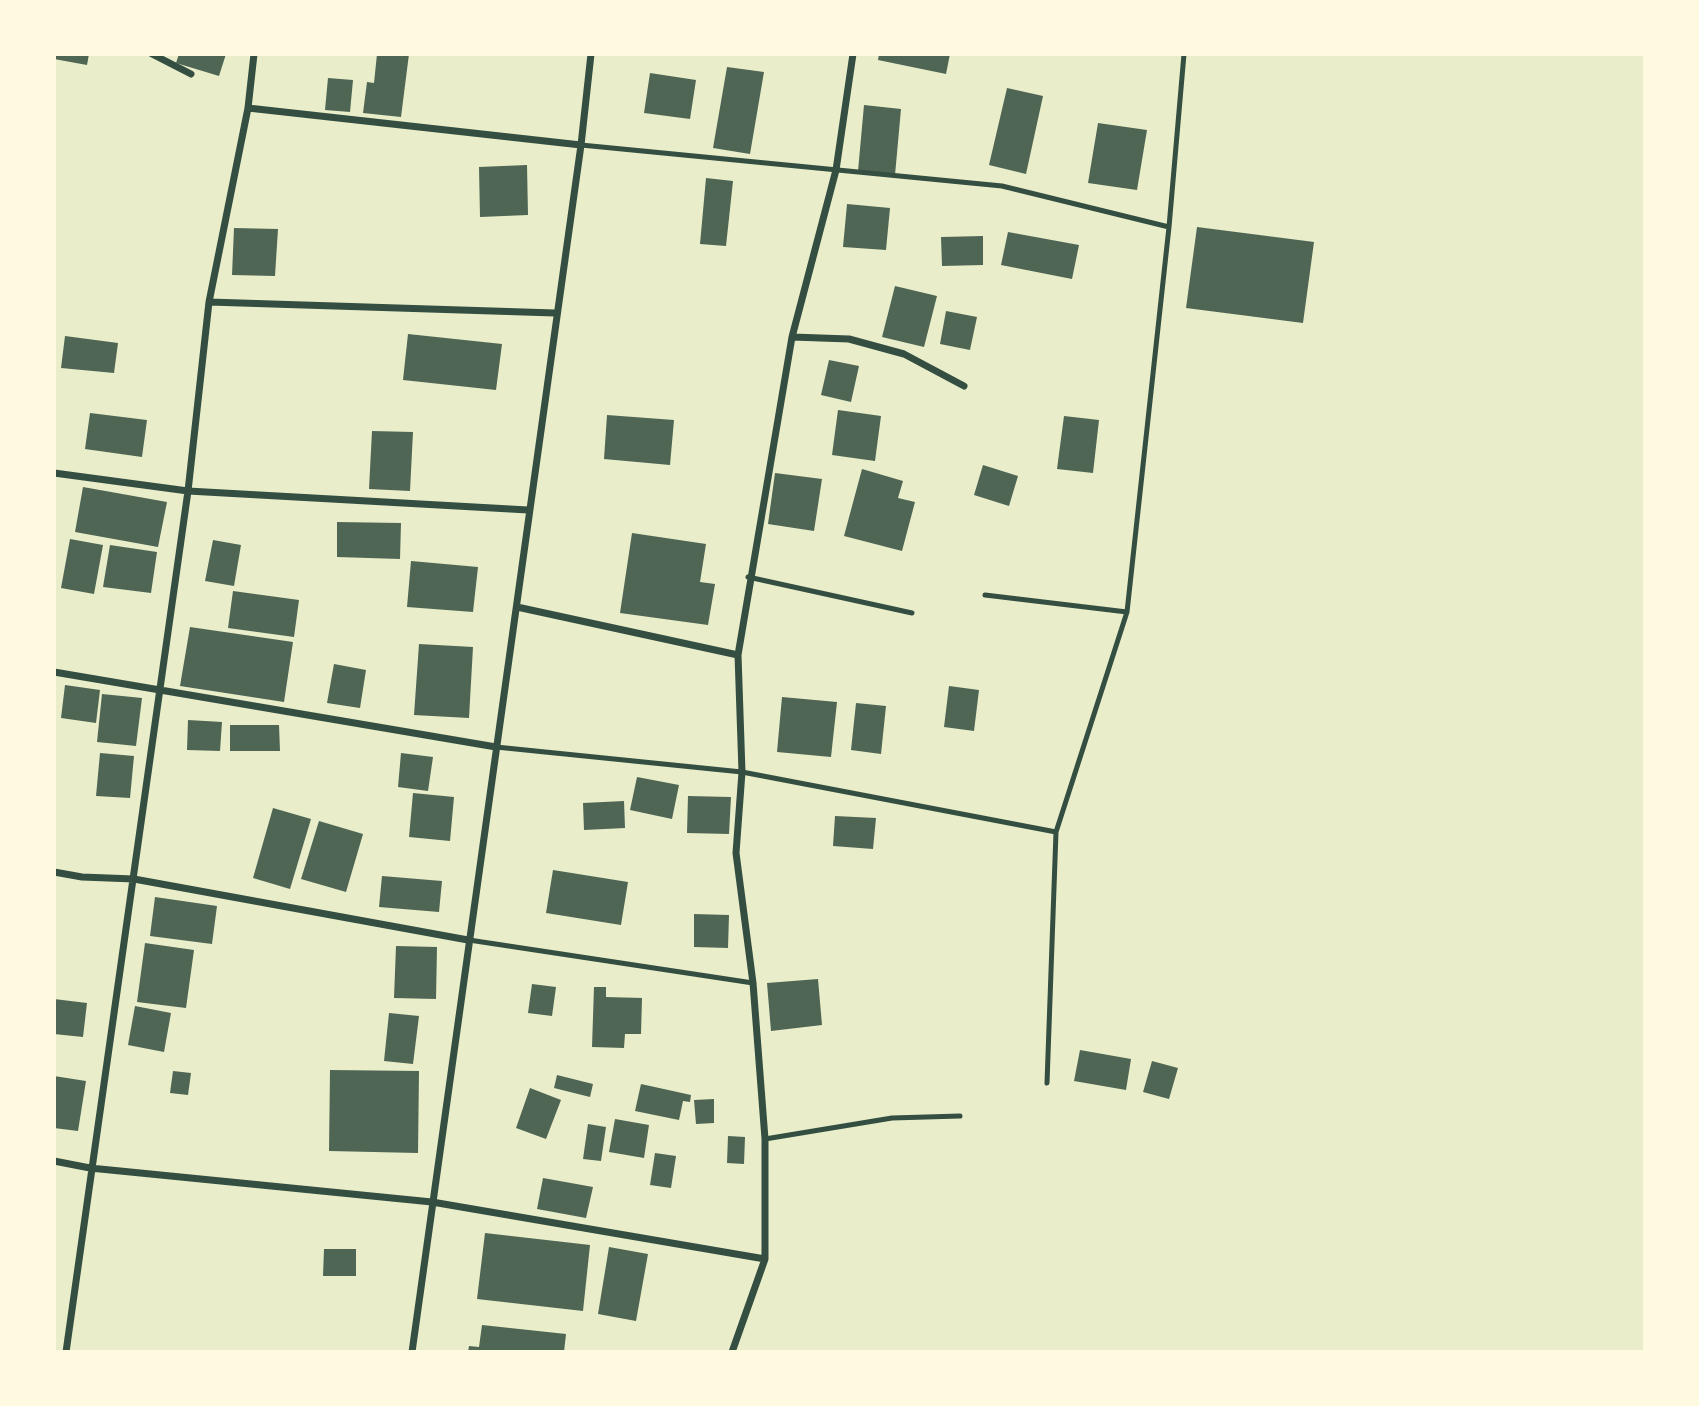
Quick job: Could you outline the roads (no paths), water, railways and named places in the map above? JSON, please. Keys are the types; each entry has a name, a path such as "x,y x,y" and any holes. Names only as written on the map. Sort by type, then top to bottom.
{"street":[{"path":"152,54 191,74"},
{"path":"66,1352 188,491 209,302 248,108 254,54"},
{"path":"412,1352 517,607 527,510 591,54"},
{"path":"732,1352 765,1259 765,1139 753,983 736,853 742,772 738,655 748,577 792,337 836,170 853,54"},
{"path":"248,108 580,145"},
{"path":"209,302 555,313"},
{"path":"792,337 849,339 905,354 964,386"},
{"path":"54,473 188,491 527,510"},
{"path":"517,607 738,655"},
{"path":"54,672 496,747"},
{"path":"54,872 82,877 134,879 468,940"},
{"path":"54,1161 90,1168 432,1202 765,1259"}],"lane":[{"path":"1047,1083 1055,832 1126,612 1169,227 1184,54"},
{"path":"580,145 1002,186 1169,227"},
{"path":"748,577 912,613"},
{"path":"985,596 1126,612"},
{"path":"496,747 742,772 1055,832"},
{"path":"468,940 753,983"},
{"path":"765,1139 892,1118 960,1116"}]}
